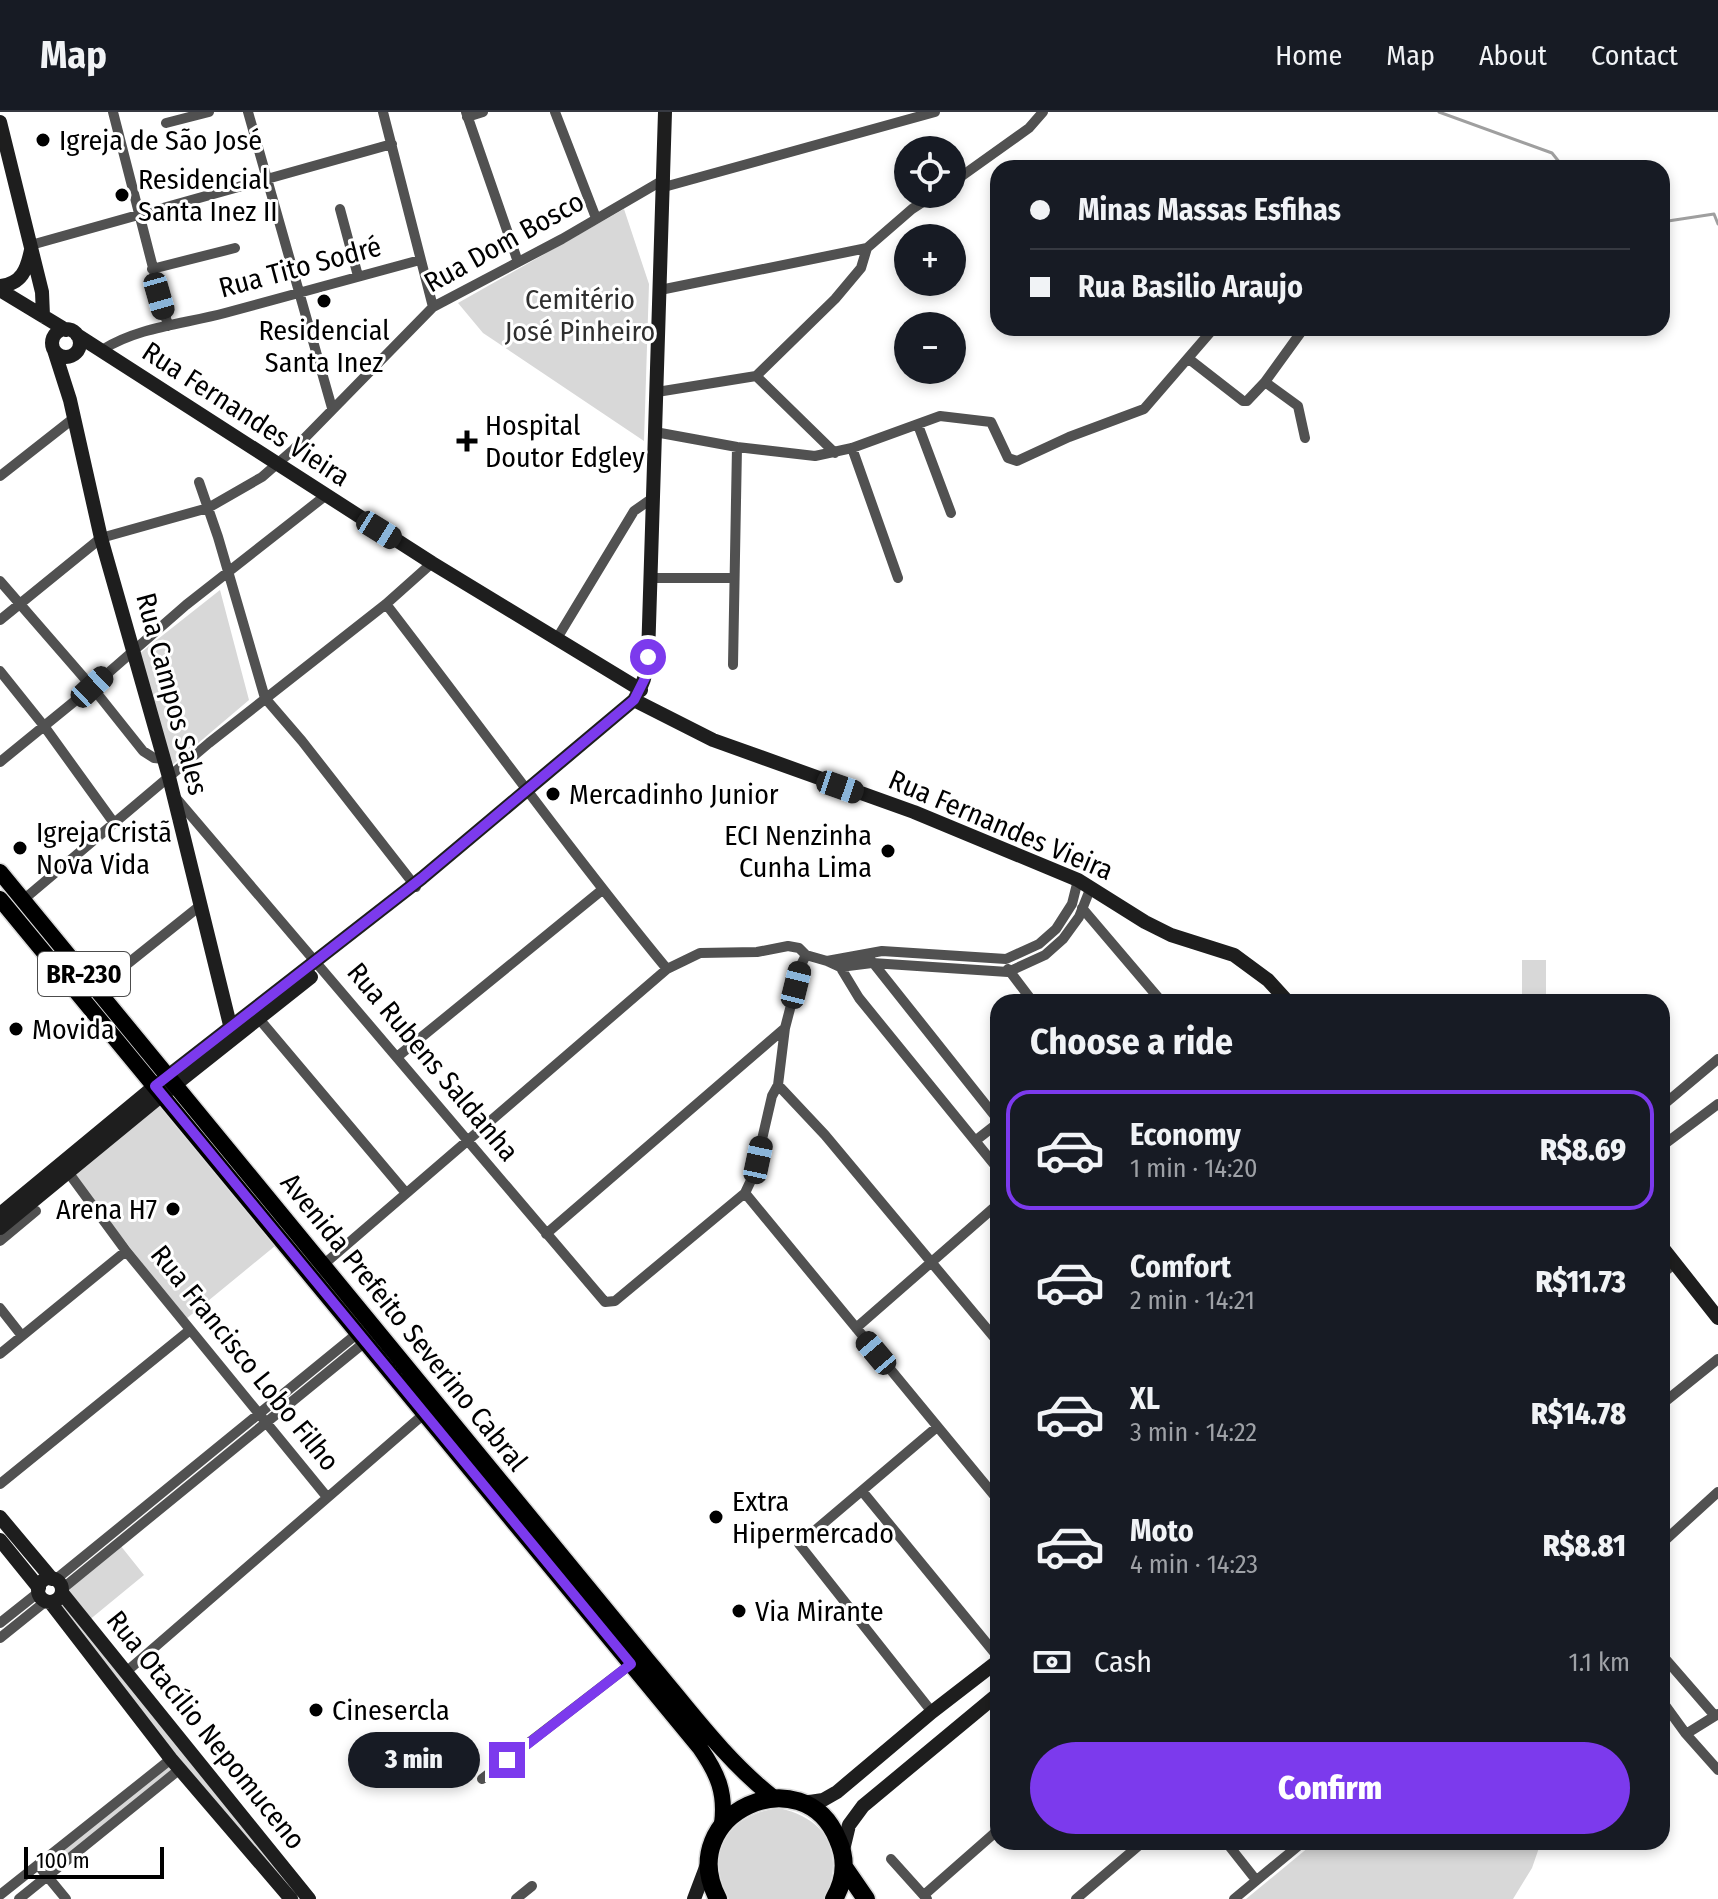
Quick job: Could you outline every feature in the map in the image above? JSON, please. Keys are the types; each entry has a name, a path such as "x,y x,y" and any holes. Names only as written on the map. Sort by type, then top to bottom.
{"highway":[{"path":"713,1896 708,1862 715,1836 722,1824 745,1805 774,1798 803,1803 821,1815 835,1831 843,1858 866,1899"},
{"path":"834,1899 841,1887 843,1858"}],"main road":[{"name":"Avenida Prefeito Severino Cabral","path":"0,872 96,989 165,1086 362,1337 700,1748 722,1786 722,1824"},
{"name":"Avenida Prefeito Severino Cabral","path":"3,907 323,1265 649,1662 732,1759 774,1798"}],"street":[{"path":"113,112 168,326"},
{"path":"166,123 209,112"},
{"path":"248,112 332,408"},
{"path":"383,112 433,307"},
{"path":"483,112 466,114 518,262"},
{"path":"555,112 596,218"},
{"path":"0,1214 165,1086 260,1020 318,966 638,695 648,668 665,112"},
{"path":"664,183 935,112"},
{"path":"966,173 1029,128 1043,112"},
{"path":"0,122 42,292 44,316 62,351"},
{"path":"31,245 392,144"},
{"name":"Rua Dom Bosco","path":"101,538 208,508 253,483 277,464 433,307 664,183"},
{"path":"660,290 867,248 914,208"},
{"path":"340,209 358,276"},
{"path":"0,288 23,274 31,245"},
{"path":"152,269 235,248"},
{"path":"657,392 756,376 835,299 861,268 867,248"},
{"name":"Rua Tito Sodré","path":"105,353 123,338 420,260"},
{"name":"Rua Fernandes Vieira","path":"0,288 713,740 914,812 1085,883 1171,935 1234,955 1268,980 1281,994"},
{"path":"71,332 80,346 62,351 58,333 71,332"},
{"path":"655,432 804,456 835,453 940,416 991,422 1008,458 1017,461 1069,437 1144,409 1208,336"},
{"path":"1189,359 1247,401 1298,336"},
{"name":"Rua Fernandes Vieira","path":"62,351 105,353"},
{"name":"Rua Campos Sales","path":"62,351 60,374 74,418 101,538 169,777 231,1029"},
{"path":"756,376 835,453"},
{"path":"1265,382 1298,406 1305,438"},
{"path":"0,476 74,418"},
{"path":"918,425 951,513"},
{"path":"733,665 737,447"},
{"path":"852,448 898,578"},
{"path":"199,482 265,698 417,883"},
{"path":"0,762 92,687 134,648 325,496"},
{"path":"556,640 634,511 654,497"},
{"path":"0,620 101,538"},
{"path":"23,900 432,563"},
{"path":"651,578 734,578"},
{"path":"0,581 143,751 154,758 164,759"},
{"path":"386,604 602,890 667,969"},
{"path":"0,671 114,823"},
{"name":"Rua Rubens Saldanha","path":"172,793 605,1302 615,1301 745,1193"},
{"path":"835,962 865,952 882,951 1006,959 1027,957 1054,948 1063,939 1082,908 1085,883"},
{"path":"323,1265 667,969 700,953 757,952 788,946 799,948 806,955 835,962 1008,972 1056,929 1085,883"},
{"path":"397,1057 602,890"},
{"path":"96,989 201,905"},
{"path":"1082,908 1155,994"},
{"path":"865,952 990,1112"},
{"path":"806,955 785,1028 778,1085 772,1096 754,1174 745,1193 990,1490"},
{"path":"1006,959 1008,972 1026,994"},
{"path":"835,962 859,998 990,1159"},
{"path":"0,1228 231,1029 318,966"},
{"path":"260,1020 406,1193"},
{"path":"546,1234 785,1028"},
{"path":"1670,1099 1718,1059"},
{"path":"778,1085 825,1135 990,1332"},
{"path":"1670,1140 1718,1104"},
{"path":"975,1141 990,1129"},
{"name":"Rua Francisco Lobo Filho","path":"68,1172 126,1251 327,1497"},
{"path":"0,1241 36,1211"},
{"path":"856,1328 990,1211"},
{"path":"0,1354 19,1332 126,1251"},
{"path":"1670,1271 1718,1318"},
{"path":"0,1308 19,1332"},
{"path":"0,1484 190,1330"},
{"path":"0,1638 50,1590 298,1381 362,1337"},
{"path":"0,1623 50,1590 267,1423 306,1391 362,1337"},
{"path":"1670,1398 1718,1359"},
{"path":"298,1381 306,1391"},
{"path":"126,1672 424,1414"},
{"path":"932,1712 799,1544 937,1427"},
{"path":"862,1491 990,1649"},
{"path":"1670,1536 1718,1492"},
{"name":"Rua Otacílio Nepomuceno","path":"0,1517 176,1764 291,1899"},
{"name":"Rua Otacílio Nepomuceno","path":"0,1540 126,1672 309,1899"},
{"path":"482,1779 631,1664"},
{"path":"1670,1664 1717,1715 1686,1734"},
{"path":"803,1803 823,1800 837,1792 990,1665"},
{"path":"843,1858 849,1825 863,1806 990,1701"},
{"path":"1670,1712 1718,1770"},
{"path":"0,1895 176,1764"},
{"path":"19,1899 176,1764"},
{"path":"891,1859 926,1897 990,1837"},
{"path":"1076,1899 1134,1850"},
{"path":"1232,1850 1256,1880"},
{"path":"1234,1899 1293,1850"},
{"path":"694,1899 708,1862"},
{"path":"38,1865 66,1899"},
{"path":"516,1899 532,1886"}],"green space":[{"name":"Cemitério José Pinheiro","path":"624,209 649,284 644,441 483,333 458,303"},
{"path":"220,590 249,700 170,767 139,654"},
{"path":"1522,960 1546,960 1546,994 1522,994"},
{"name":"Arena H7","path":"159,1101 275,1246 186,1319 71,1172"},
{"path":"120,1545 144,1575 88,1621 63,1592"},
{"path":"62,1595 305,1899 294,1899 53,1604"},
{"path":"172,1762 178,1769 49,1873 42,1865"},
{"path":"779,1808 809,1820 827,1839 833,1865 826,1897 729,1899 719,1866 720,1851 726,1838 746,1818"},
{"path":"1305,1850 1538,1850 1532,1868 1513,1899 1246,1899"}],"waterway":[{"path":"1439,112 1552,153 1558,160"},
{"path":"1670,221 1714,214 1718,224"}],"place":[{"name":"Igreja de São José","path":"43,140"},
{"name":"Residencial Santa Inez II","path":"122,195"},
{"name":"Residencial Santa Inez","path":"324,301"},
{"name":"Hospital Doutor Edgley","path":"467,441"},
{"name":"Mercadinho Junior","path":"553,794"},
{"name":"Igreja Cristã Nova Vida","path":"20,848"},
{"name":"ECI Nenzinha Cunha Lima","path":"888,851"},
{"name":"Movida","path":"16,1029"},
{"name":"Arena H7","path":"173,1209"},
{"name":"Extra Hipermercado","path":"716,1517"},
{"name":"Via Mirante","path":"739,1611"},
{"name":"Cinesercla","path":"316,1710"}],"route":[{"path":"507,1760 631,1664 155,1086 422,878 634,700 646,676 648,657"}]}
